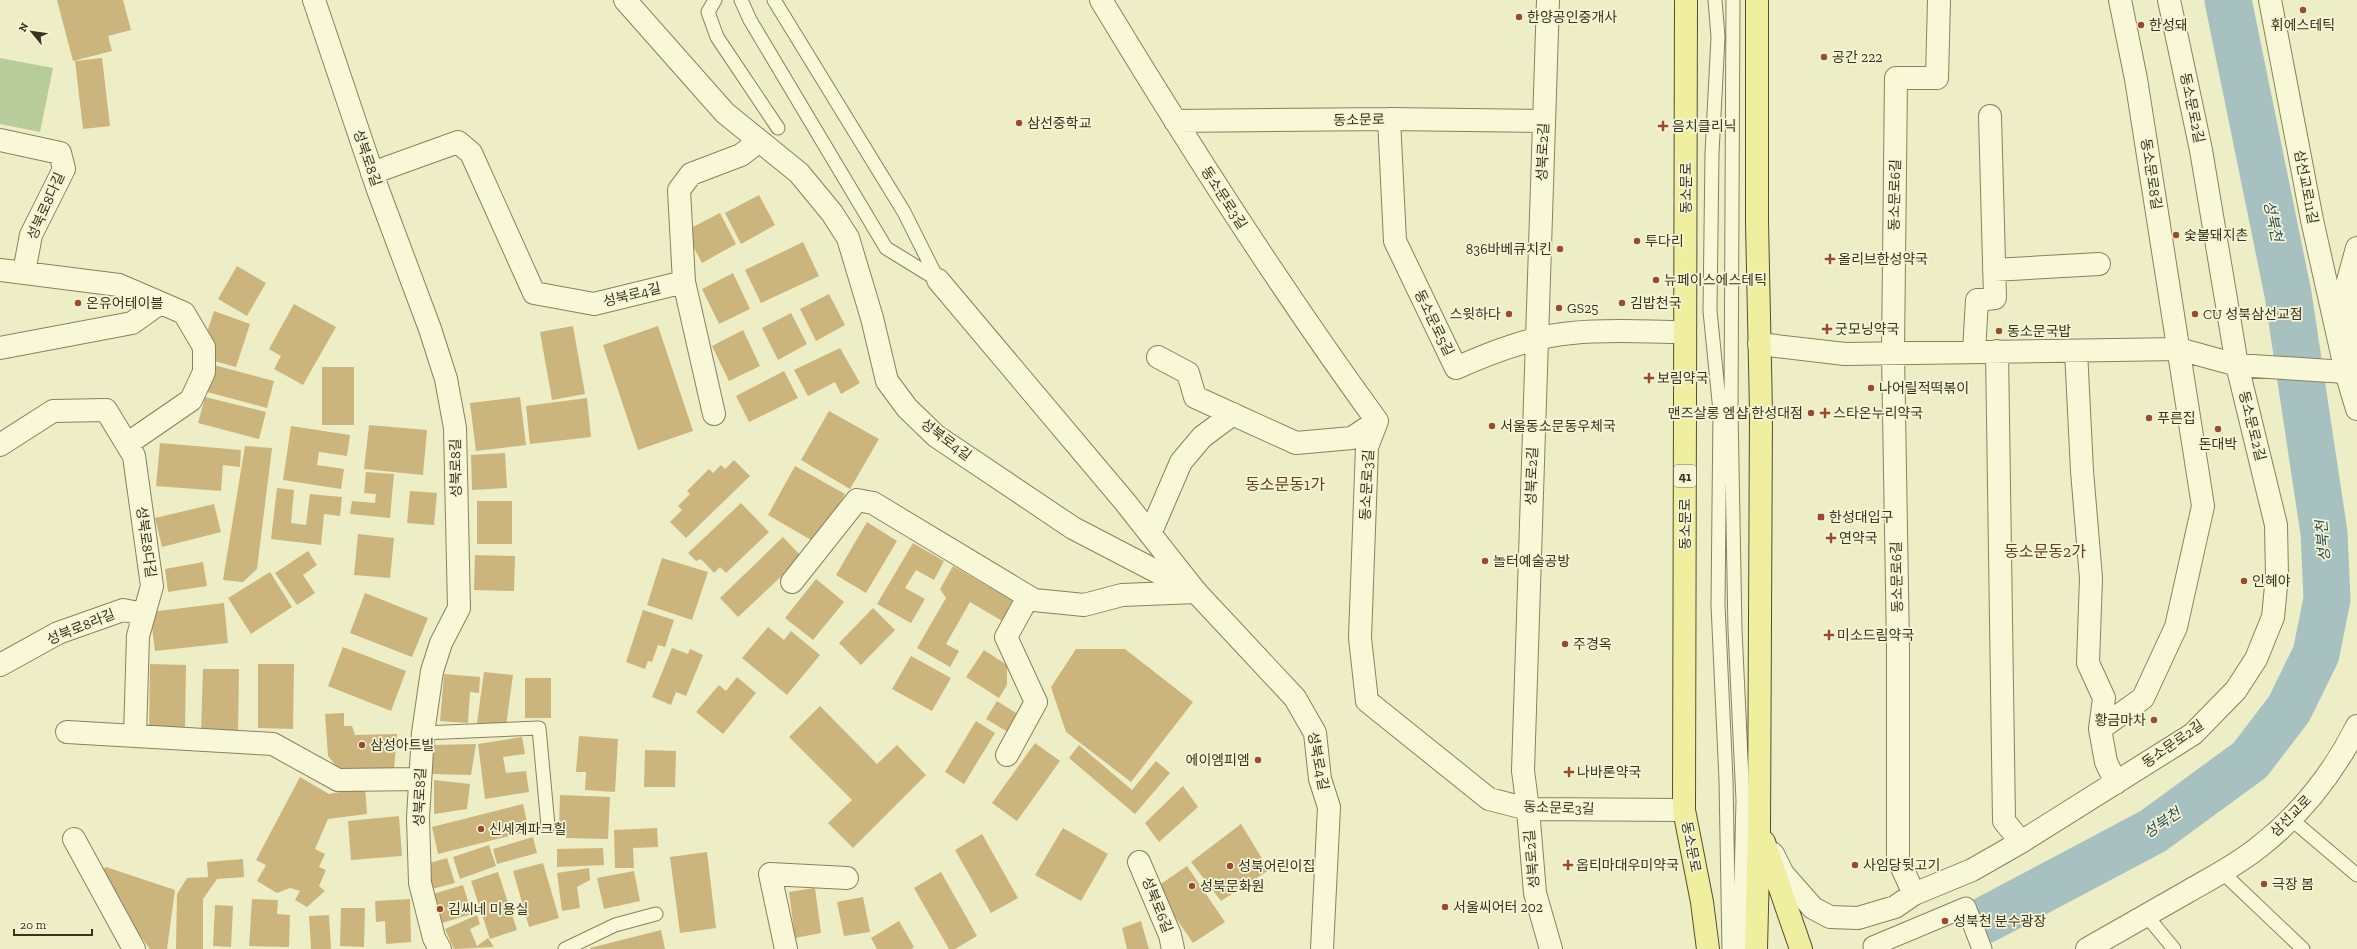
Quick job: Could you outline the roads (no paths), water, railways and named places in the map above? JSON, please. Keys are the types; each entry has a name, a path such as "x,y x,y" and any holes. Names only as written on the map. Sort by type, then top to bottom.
{"main road":[{"name":"동소문로","path":"1686,0 1684,810 1702,902 1708,949"},
{"path":"1756,949 1759,828 1761,412 1757,222 1757,0"},
{"path":"1759,828 1801,949"}],"street":[{"name":"성북로8길","path":"314,0 372,173 430,329 446,379 455,428 459,608 441,643 432,672 423,733 418,818 420,883 434,938 440,949"},
{"name":"성북로4길","path":"625,0 725,113 758,142 799,173 832,213 848,238 872,318 887,381 907,408 936,436 1073,528 1196,592 1295,698 1315,733 1320,779 1329,807 1322,949"},
{"name":"동소문로3길","path":"1102,0 1175,122 1308,326 1377,421 1368,447 1360,638 1367,701 1489,799 1528,809 1684,810"},
{"name":"성북로2길","path":"1548,0 1523,771 1528,809 1535,893 1551,949"},
{"name":"동소문로6길","path":"1914,894 1898,859 1898,647 1893,353 1896,78 1937,78 1939,0"},
{"name":"동소문로8길","path":"2120,0 2136,78 2179,350"},
{"name":"동소문로2길","path":"1759,828 1784,874 1813,908 1830,917 1858,918 1895,907 1914,894 1972,870 2021,842 2193,734 2216,713 2236,690 2256,659 2273,617 2277,576 2276,525 2246,365 2169,0"},
{"name":"삼선교로11길","path":"2270,0 2312,220 2344,372"},
{"path":"1974,351 1977,300 1995,298 1990,116"},
{"name":"동소문로","path":"1175,122 1390,119 1544,121"},
{"name":"동소문로5길","path":"1390,119 1394,241 1456,368 1482,357 1537,339 1572,333 1685,332"},
{"name":"성북로8다길","path":"0,140 60,153 64,169 31,235 24,272"},
{"name":"성북로4길","path":"372,173 458,142 471,153 534,292 594,304 684,282"},
{"path":"714,414 684,282 679,190 691,174 742,155 758,142"},
{"path":"2357,248 2348,281 2344,372 2357,409"},
{"path":"1994,270 2099,264"},
{"path":"0,270 119,285 184,313 204,347 204,372 192,400 127,444"},
{"path":"938,280 1150,534 1196,592"},
{"path":"0,348 132,323 160,303"},
{"path":"1759,344 1844,354 1974,351 2179,350 2246,365 2344,372"},
{"path":"2100,729 2143,698 2176,627 2203,506 2179,350"},
{"path":"1997,351 2004,821 2021,842"},
{"path":"2076,351 2082,471 2091,578 2088,663 2104,698 2100,729 2106,762 2116,783"},
{"path":"1158,357 1188,373 1195,397 1296,443 1352,438 1377,421"},
{"name":"성북로8다길","path":"0,445 53,411 106,410 134,456 152,586 138,636 135,736"},
{"path":"1150,534 1181,462 1202,437 1233,414"},
{"path":"792,582 857,500 872,503 1034,600 1084,605 1122,595 1196,592"},
{"path":"1007,755 1036,702 1006,637 1028,597"},
{"name":"성북로8라길","path":"0,665 58,633 123,610 144,614"},
{"name":"삼선교로","path":"2087,949 2222,872 2259,848 2290,819 2352,750 2357,726"},
{"path":"67,732 273,744 338,780 420,779"},
{"path":"74,840 134,949"},
{"name":"성북로6길","path":"1139,862 1170,935 1173,949"},
{"path":"786,949 770,874 847,878"},
{"path":"1869,942 1966,907 1982,949"}],"lane":[{"path":"715,0 708,12 717,37 778,128"},
{"path":"741,0 750,20 886,248 938,280"},
{"path":"774,0 904,212 938,280"},
{"path":"1715,0 1718,37 1712,153 1710,311 1720,411 1718,605 1726,780 1729,949"},
{"path":"1733,0 1730,411 1735,630 1743,800 1740,924 1742,949"},
{"path":"423,733 539,728 548,826"},
{"path":"2290,819 2357,875"},
{"path":"2222,872 2303,949"},
{"path":"571,948 615,924 656,914"},
{"path":"2146,915 2174,949"}],"waterway":[{"name":"성북천","path":"1985,920 2153,831 2250,760 2289,709 2316,654 2327,599 2324,533 2288,294 2228,0"}],"place":[{"name":"휘에스테틱","path":"2303,10"},
{"name":"한양공인중개사","path":"1519,17"},
{"name":"한성돼","path":"2141,25"},
{"name":"공간 222","path":"1824,57"},
{"name":"삼선중학교","path":"1019,123"},
{"name":"음치클리닉","path":"1663,126"},
{"name":"숯불돼지촌","path":"2176,235"},
{"name":"투다리","path":"1637,241"},
{"name":"836바베큐치킨","path":"1560,249"},
{"name":"올리브한성약국","path":"1830,259"},
{"name":"뉴페이스에스테틱","path":"1656,280"},
{"name":"온유어테이블","path":"78,303"},
{"name":"김밥천국","path":"1622,303"},
{"name":"GS25","path":"1559,308"},
{"name":"스윗하다","path":"1509,314"},
{"name":"CU 성북삼선교점","path":"2195,314"},
{"name":"굿모닝약국","path":"1827,329"},
{"name":"동소문국밥","path":"1999,331"},
{"name":"보림약국","path":"1649,378"},
{"name":"나어릴적떡볶이","path":"1871,388"},
{"name":"맨즈살롱 엠샵 한성대점","path":"1811,413"},
{"name":"스타온누리약국","path":"1825,413"},
{"name":"푸른집","path":"2149,418"},
{"name":"서울동소문동우체국","path":"1492,426"},
{"name":"돈대박","path":"2218,429"},
{"name":"한성대입구","path":"1821,517"},
{"name":"연약국","path":"1831,538"},
{"name":"놀터예술공방","path":"1485,561"},
{"name":"인혜야","path":"2244,581"},
{"name":"미소드림약국","path":"1829,635"},
{"name":"주경옥","path":"1565,644"},
{"name":"황금마차","path":"2154,720"},
{"name":"삼성아트빌","path":"362,745"},
{"name":"에이엠피엠","path":"1258,760"},
{"name":"나바론약국","path":"1569,772"},
{"name":"신세계파크힐","path":"481,829"},
{"name":"옵티마대우미약국","path":"1568,865"},
{"name":"사임당뒷고기","path":"1855,865"},
{"name":"성북어린이집","path":"1230,866"},
{"name":"극장 봄","path":"2264,884"},
{"name":"성북문화원","path":"1192,886"},
{"name":"서울씨어터 202","path":"1445,907"},
{"name":"김씨네 미용실","path":"440,909"},
{"name":"성북천 분수광장","path":"1945,921"}],"district":[{"name":"동소문동1가","path":"1285,484"},
{"name":"동소문동2가","path":"2045,551"}]}
